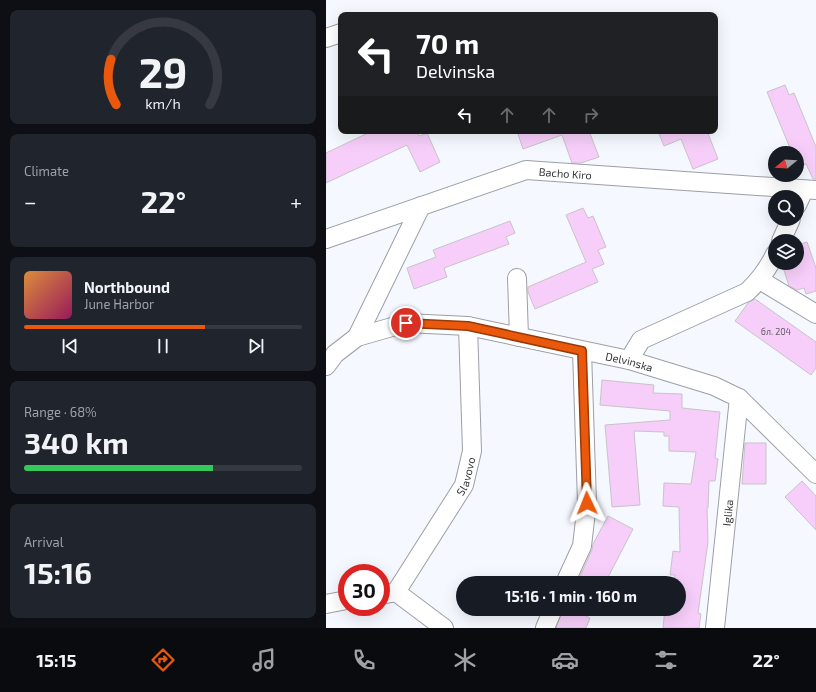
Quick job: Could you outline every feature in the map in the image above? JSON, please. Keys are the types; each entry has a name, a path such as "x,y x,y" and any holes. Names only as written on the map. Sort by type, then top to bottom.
{"street":[{"path":"326,38 338,35"},
{"name":"Bacho Kiro","path":"326,239 526,170 806,195"},
{"path":"356,337 421,206"},
{"path":"629,360 641,340 747,292 760,280 768,269"},
{"path":"517,278 519,337"},
{"path":"760,280 816,314"},
{"name":"Delvinska","path":"326,366 334,354 356,337 406,323 468,326 629,360 714,386 739,398 816,474"},
{"name":"Slavovo","path":"390,592 464,485 472,451 468,326"},
{"path":"568,576 582,546 587,503 582,351"},
{"name":"Iglika","path":"715,628 739,398"},
{"path":"390,594 444,628"},
{"path":"326,604 338,602"},
{"path":"545,628 551,616"}],"building":[{"path":"785,85 789,95 794,93 816,147 816,179 813,179 806,164 804,165 804,146 789,146 767,92"},
{"path":"366,134 418,134 419,136 427,134 440,162 420,172 407,145 326,183 326,153"},
{"path":"518,134 590,134 599,157 581,163 572,163 562,135 523,149"},
{"path":"659,134 708,134 718,159 693,169 681,139 664,146"},
{"path":"583,208 588,218 593,216 606,247 598,250 604,264 592,269 598,282 535,309 528,292 528,287 586,262 566,215"},
{"path":"510,221 515,233 506,237 509,244 444,268 447,277 414,289 407,268 436,257 433,250"},
{"path":"807,242 816,268 816,291 806,294 804,288 797,290 789,286 784,270 804,270 804,243"},
{"path":"755,299 816,342 816,368 811,375 735,321 748,303"},
{"path":"602,380 654,385 653,393 682,394 682,408 720,412 715,458 718,459 715,481 709,481 707,508 708,542 698,613 701,614 699,628 663,628 664,616 686,616 686,576 670,575 673,551 680,552 679,507 663,506 664,483 691,484 696,452 669,451 669,436 664,436 664,432 634,431 640,505 612,507 605,425 670,420 670,411 600,405"},
{"path":"745,443 766,443 766,484 742,484"},
{"path":"802,481 816,496 816,530 785,497"},
{"path":"608,516 633,529 609,576 580,576 592,550 593,544"},
{"path":"560,616 586,616 590,618 586,628 556,628"}],"route":[{"path":"406,323 468,326 582,351 587,503"}]}
